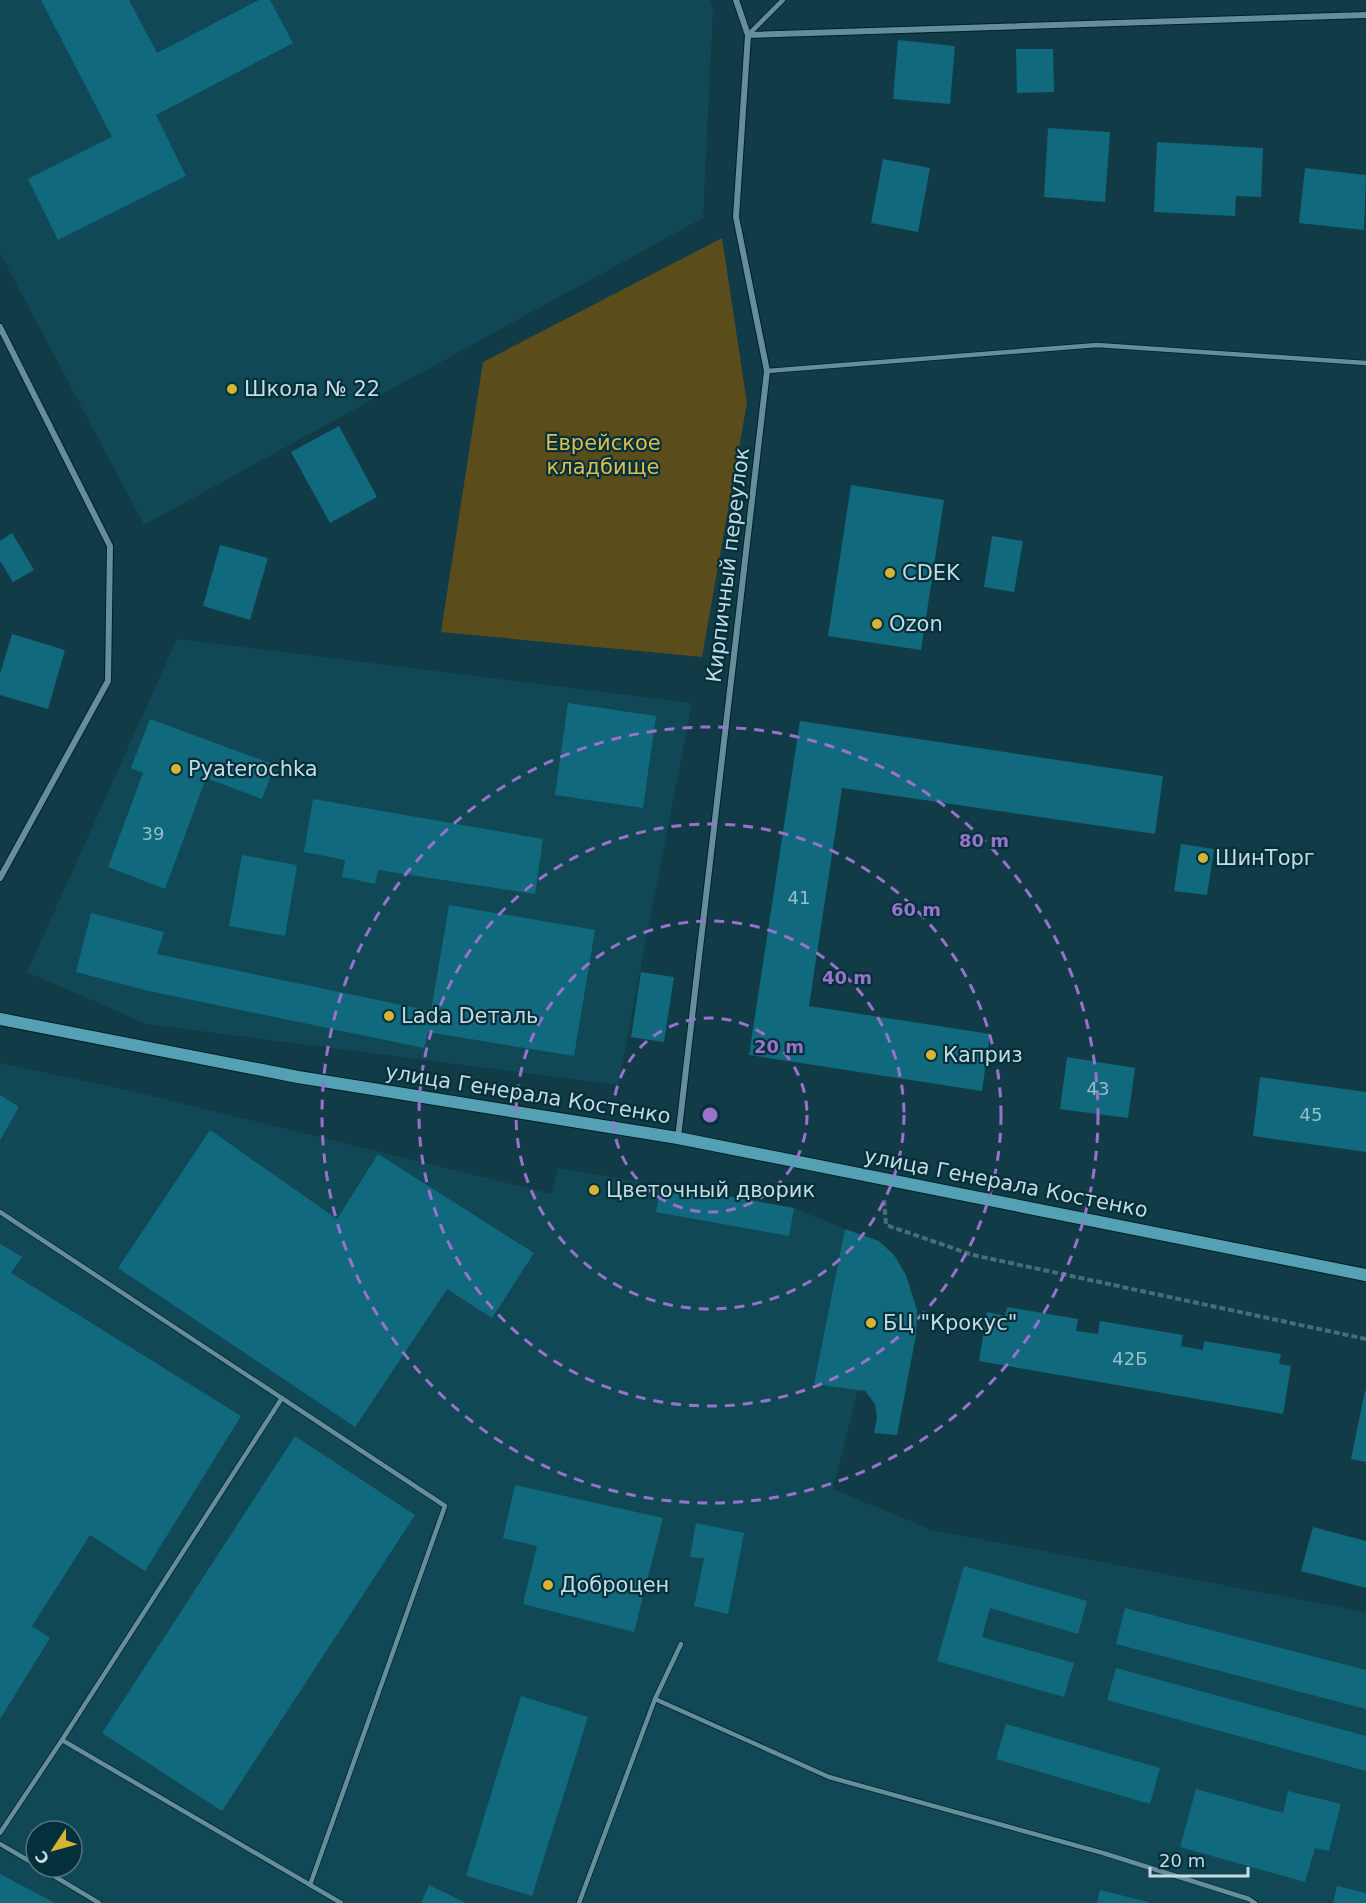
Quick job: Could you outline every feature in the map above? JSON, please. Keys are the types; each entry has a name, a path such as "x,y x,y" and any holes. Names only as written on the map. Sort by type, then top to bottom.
{"main road":[{"name":"улица Генерала Костенко","path":"0,1019 298,1077 678,1138 1366,1275"}],"street":[{"name":"Кирпичный переулок","path":"678,1138 767,371 736,217 748,36 736,0"},
{"path":"748,36 1366,15"},
{"path":"0,327 110,546 108,681 0,878"}],"lane":[{"path":"748,36 783,0"},
{"path":"767,371 1097,345 1366,363"},
{"path":"0,1212 445,1506 310,1886"},
{"path":"0,1833 282,1398"},
{"path":"579,1903 655,1699 681,1644"},
{"path":"655,1699 830,1777 1103,1852 1249,1899 1255,1903"},
{"path":"62,1740 341,1903"},
{"path":"0,1844 24,1858"},
{"path":"59,1879 99,1903"}],"path":[{"path":"886,1225 973,1255 1366,1339"}],"shaded area":[{"name":"Школа № 22","path":"0,0 710,0 713,9 703,218 144,525 0,253"},
{"path":"177,639 692,703 618,1085 146,1024 27,972"},
{"path":"0,1063 127,1090 552,1194 558,1168 794,1208 845,1229 814,1384 858,1390 833,1489 932,1530 1366,1612 1366,1903 0,1903"}],"green space":[{"name":"Еврейское кладбище","path":"722,238 747,403 702,657 441,632 483,362"}],"building":[{"path":"41,0 129,0 157,53 259,0 270,0 293,43 156,115 186,176 58,240 28,179 112,137"},
{"path":"898,40 955,46 950,104 893,99"},
{"path":"1016,49 1053,49 1054,92 1017,93"},
{"path":"1048,128 1110,132 1105,202 1044,197"},
{"path":"1157,142 1263,148 1261,197 1236,196 1235,216 1154,212"},
{"path":"883,159 930,168 918,232 871,223"},
{"path":"1305,168 1366,175 1364,230 1299,223"},
{"path":"339,426 377,497 330,523 291,452"},
{"path":"851,485 944,500 921,650 828,636"},
{"path":"12,533 34,570 13,582 0,563 0,541"},
{"path":"992,536 1023,541 1014,592 984,587"},
{"path":"220,545 268,558 250,620 203,606"},
{"path":"12,634 65,650 48,709 0,695 0,674"},
{"path":"568,703 656,716 643,808 555,795"},
{"path":"150,719 275,765 262,799 206,778 165,889 108,867 143,773 131,768"},
{"path":"800,721 1163,776 1155,834 842,788 809,1006 990,1034 982,1091 749,1055"},
{"path":"313,799 543,839 535,894 378,870 375,884 342,877 345,860 304,852"},
{"path":"1181,844 1214,849 1207,895 1174,891"},
{"path":"242,855 297,865 285,936 229,926"},
{"path":"449,905 595,930 574,1056 428,1032 424,1048 149,991 76,972 91,913 164,932 157,954 431,1011"},
{"path":"641,972 674,977 664,1042 631,1037"},
{"path":"1067,1057 1135,1068 1128,1118 1060,1109"},
{"path":"1260,1077 1366,1092 1366,1152 1253,1136"},
{"path":"0,1095 19,1107 0,1140"},
{"path":"210,1130 337,1219 378,1154 534,1253 492,1318 447,1289 355,1427 118,1268"},
{"path":"661,1184 794,1208 789,1236 656,1212"},
{"name":"БЦ \"Крокус\"","path":"845,1229 879,1241 894,1255 906,1275 917,1310 916,1335 897,1435 874,1433 877,1417 875,1404 865,1391 814,1384"},
{"path":"0,1244 22,1257 11,1273 241,1416 145,1571 90,1535 32,1626 50,1638 0,1719"},
{"path":"1007,1307 1078,1319 1076,1331 1098,1334 1100,1321 1183,1335 1181,1346 1203,1350 1204,1341 1281,1354 1279,1364 1291,1366 1283,1414 979,1361 987,1312 1005,1316"},
{"path":"1366,1391 1366,1462 1351,1459"},
{"path":"295,1436 415,1515 222,1811 102,1733"},
{"path":"515,1485 663,1518 634,1632 523,1604 537,1546 503,1538"},
{"path":"696,1523 744,1533 728,1614 694,1606 704,1558 690,1557"},
{"path":"1313,1527 1366,1541 1366,1588 1301,1571"},
{"path":"964,1566 1087,1601 1078,1634 990,1608 982,1637 1074,1663 1064,1697 937,1661"},
{"path":"1125,1608 1366,1670 1366,1709 1116,1644"},
{"path":"1116,1668 1366,1736 1366,1771 1107,1700"},
{"path":"521,1696 588,1717 532,1896 466,1876"},
{"path":"1006,1724 1160,1768 1150,1804 996,1759"},
{"path":"1196,1789 1283,1813 1288,1791 1341,1804 1329,1851 1315,1848 1305,1882 1180,1847"},
{"path":"0,1874 55,1903 0,1903"},
{"path":"429,1885 466,1903 421,1903"},
{"path":"1337,1886 1366,1893 1366,1903 1333,1903"},
{"path":"1100,1890 1148,1902 1148,1903 1097,1903"}],"place":[{"name":"Школа № 22","path":"232,389"},
{"name":"CDEK","path":"890,573"},
{"name":"Ozon","path":"877,624"},
{"name":"Pyaterochka","path":"176,769"},
{"name":"ШинТорг","path":"1203,858"},
{"name":"Lada Dеталь","path":"389,1016"},
{"name":"Каприз","path":"931,1055"},
{"name":"Цветочный дворик","path":"594,1190"},
{"name":"БЦ \"Крокус\"","path":"871,1323"},
{"name":"Доброцен","path":"548,1585"}]}
